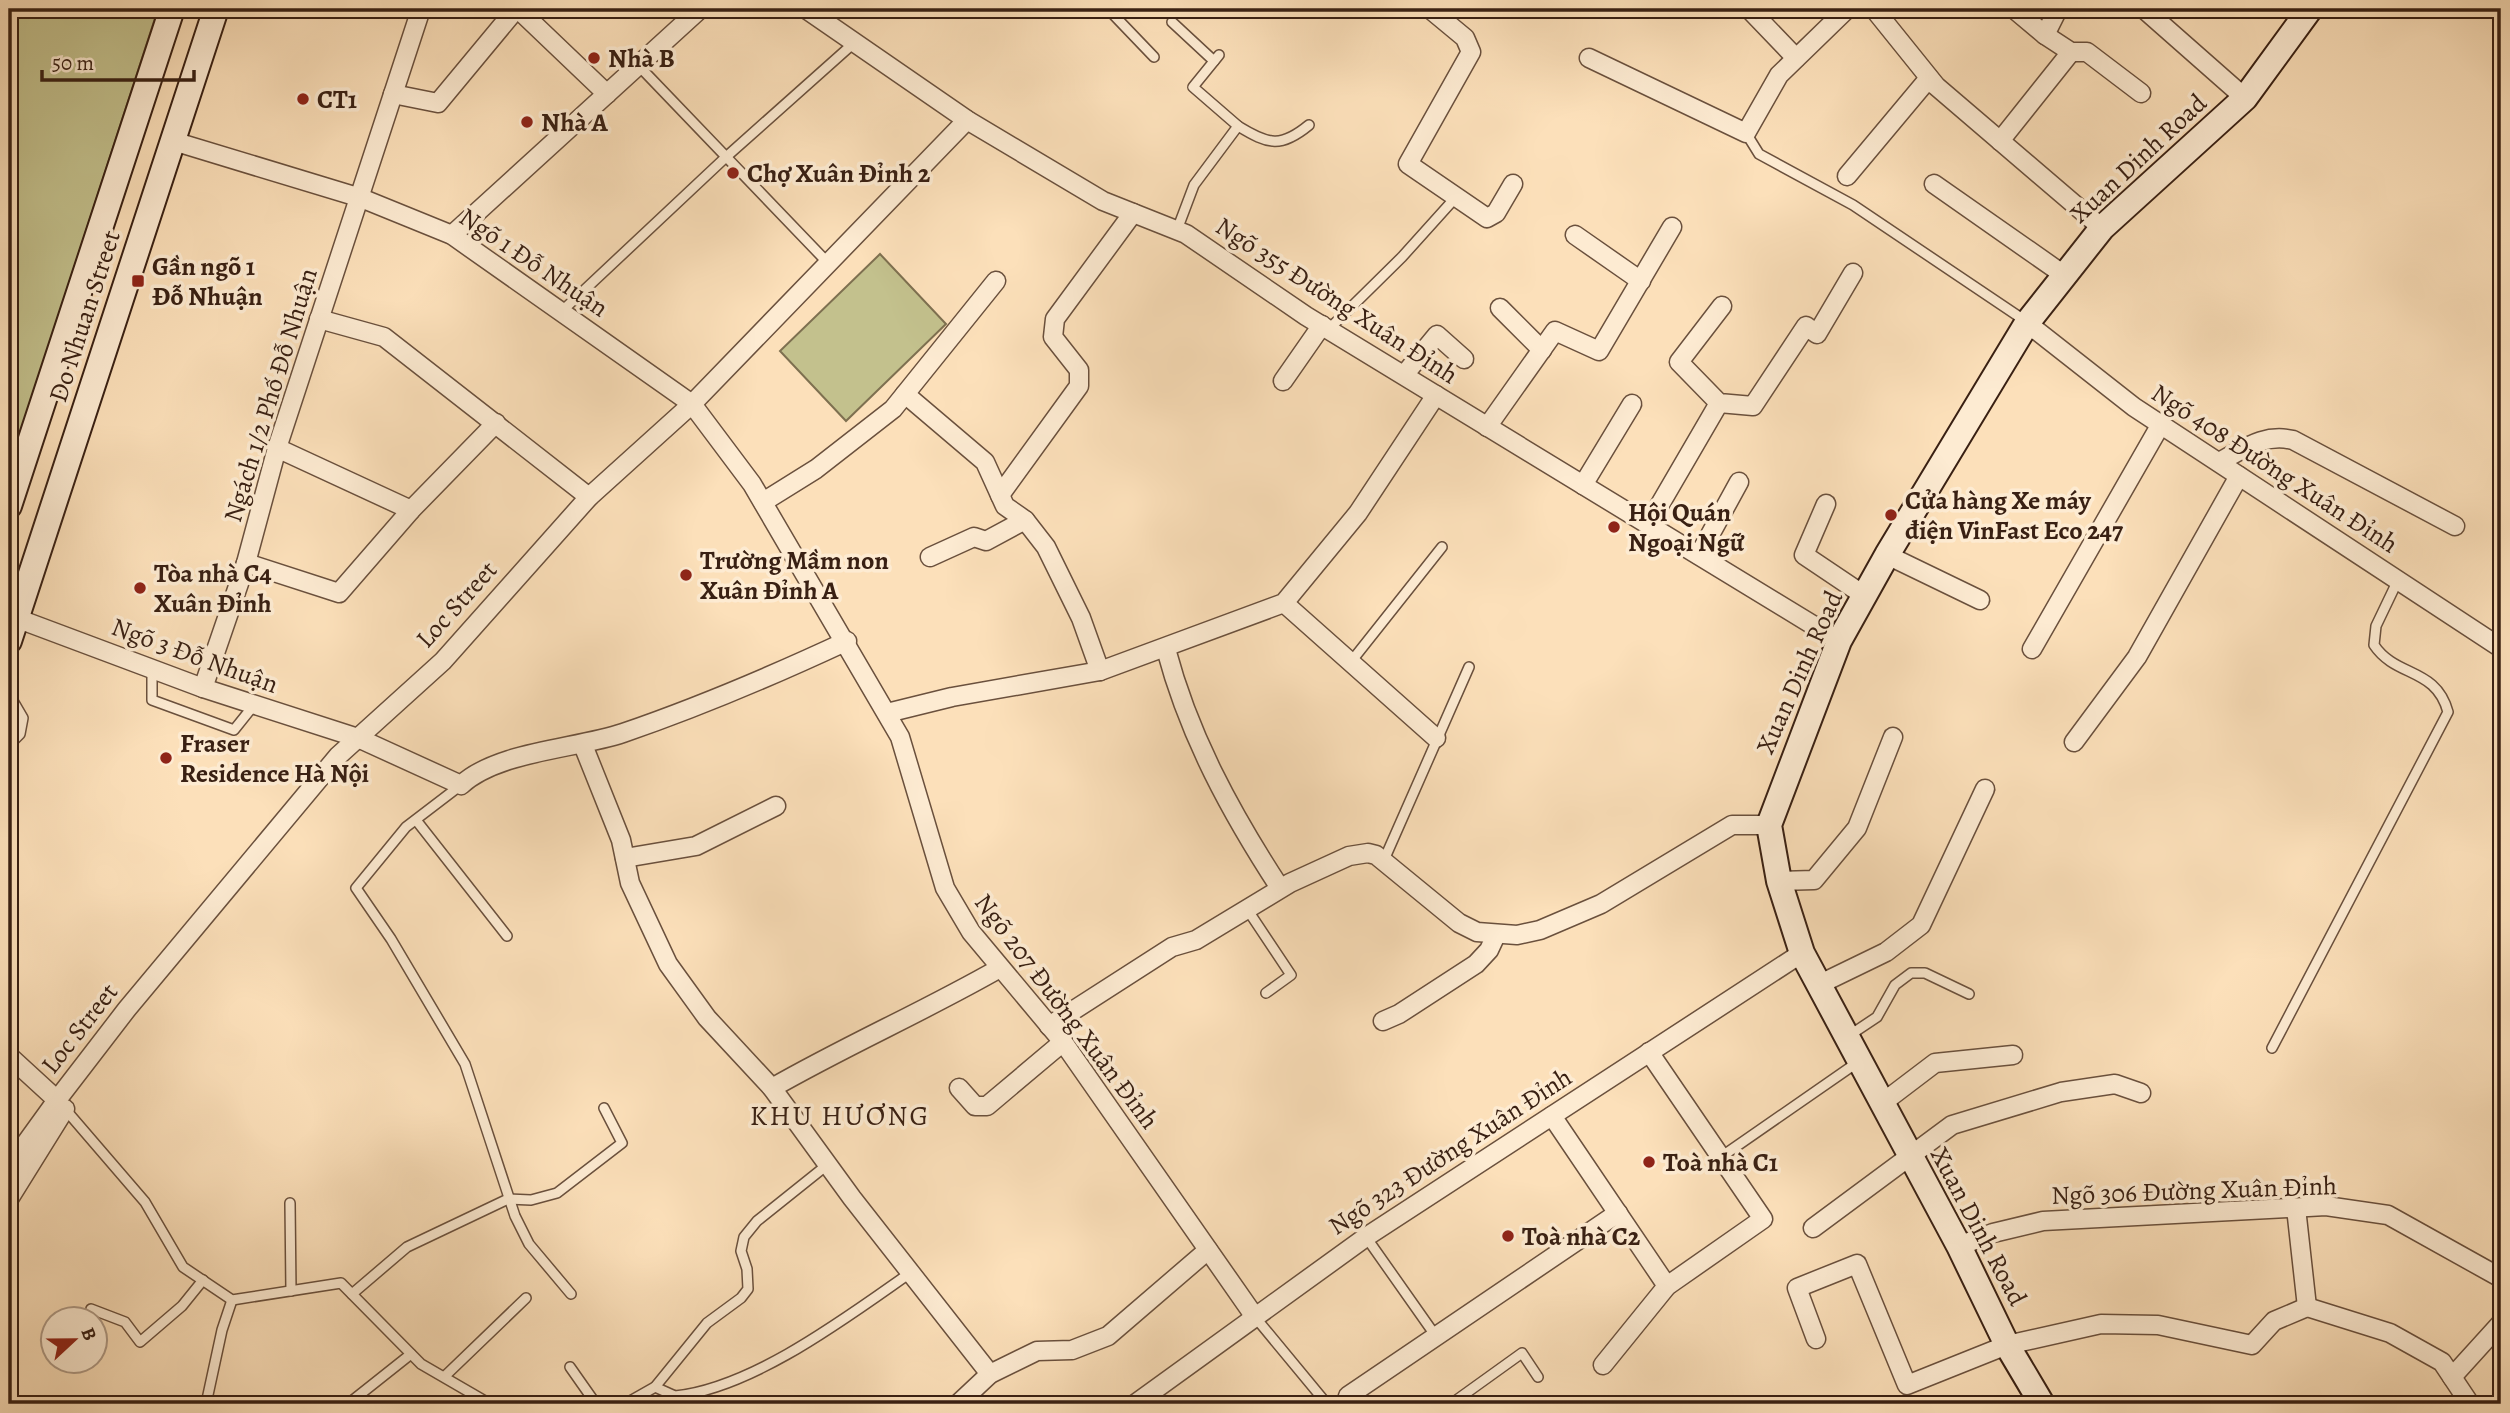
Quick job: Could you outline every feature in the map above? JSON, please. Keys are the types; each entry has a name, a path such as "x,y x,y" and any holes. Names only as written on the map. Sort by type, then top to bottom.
{"street":[{"name":"Do Nhuan Street","path":"9,506 172,9"},
{"name":"Do Nhuan Street","path":"13,630 216,9"},
{"name":"Ngách 1/2 Phố Đỗ Nhuận","path":"202,688 246,563 277,448 421,9"},
{"path":"393,94 438,103 517,9 607,94"},
{"path":"452,235 700,9"},
{"name":"Ngõ 355 Đường Xuân Đỉnh","path":"806,9 967,120 1103,201 1177,230 1325,327 1839,641"},
{"path":"1430,9 1465,38 1472,52 1408,163 1486,218 1496,213 1513,184"},
{"path":"1749,9 1796,58"},
{"path":"1589,58 1746,133 1779,75 1847,9"},
{"path":"1874,9 1930,78 2102,228"},
{"path":"2014,9 2045,35 2071,52 2087,52 2141,93"},
{"path":"2045,35 2058,9"},
{"path":"2144,9 2245,98"},
{"name":"Xuan Dinh Road","path":"2042,1404 2007,1345 1959,1246 1845,1038 1802,953 1779,881 1769,825 1839,641 1887,555 2027,323 2102,228 2245,98 2310,9"},
{"path":"2000,141 2071,52"},
{"path":"1847,176 1930,78"},
{"name":"Loc Street","path":"9,1056 61,1104 127,1009 338,756 443,662 589,497 692,404 967,120"},
{"name":"Ngõ 1 Đỗ Nhuận","path":"173,141 361,198 452,235 692,404"},
{"path":"1934,184 2064,275"},
{"path":"1000,495 1079,386 1079,370 1053,337 1055,319 1133,213"},
{"path":"1488,427 1555,331 1600,351 1672,227"},
{"path":"1575,235 1640,281"},
{"path":"1722,306 1679,362 1720,403 1754,406 1806,326 1817,334 1853,273"},
{"path":"763,502 816,469 893,409 996,281"},
{"path":"1500,308 1542,350"},
{"path":"319,319 384,337 589,497"},
{"name":"Ngõ 408 Đường Xuân Đỉnh","path":"2027,323 2161,424 2501,648"},
{"path":"1283,382 1325,327"},
{"path":"1404,375 1437,335 1464,359"},
{"path":"905,394 985,463 1005,506 1024,520 1046,547 1081,618 1100,671"},
{"path":"887,712 951,697 1100,671 1166,649 1284,603 1358,513 1436,395"},
{"path":"1648,524 1720,403"},
{"name":"Ngõ 207 Đường Xuân Đỉnh","path":"692,404 763,502 887,712 900,737 945,888 971,932 1063,1042 1255,1317"},
{"path":"1583,485 1632,404"},
{"path":"246,563 339,593 411,510 496,423"},
{"path":"2032,649 2161,424"},
{"path":"2219,462 2265,438 2293,440 2455,526"},
{"path":"277,448 411,510"},
{"path":"2074,742 2137,657 2239,476"},
{"path":"1699,555 1738,482"},
{"path":"1826,504 1804,555 1865,596"},
{"path":"930,557 974,537 986,541 1024,520"},
{"path":"1887,555 1980,600"},
{"path":"1284,603 1436,738"},
{"name":"Ngõ 3 Đỗ Nhuận","path":"13,630 152,669 202,688 358,738 461,785"},
{"path":"461,785 500,763 624,733 776,674 847,641"},
{"path":"1166,649 1178,695 1215,779 1243,831 1280,888"},
{"path":"1779,881 1814,880 1837,855 1857,828 1893,737"},
{"path":"583,745 621,840 630,883 667,964 707,1018 772,1088 827,1165 990,1374"},
{"path":"1818,985 1886,952 1921,925 1985,789"},
{"path":"625,858 696,846 776,806"},
{"path":"1049,1026 1180,943 1196,940 1280,888 1349,856 1368,853 1384,860 1459,923 1477,932 1517,935 1540,930 1601,904 1732,825 1769,825"},
{"path":"1383,1021 1399,1014 1476,964 1489,950 1496,935"},
{"name":"Ngõ 323 Đường Xuân Đỉnh","path":"1135,1404 1366,1237 1802,953"},
{"path":"772,1088 839,1050 937,1004 1000,968"},
{"path":"959,1088 975,1106 987,1106 1063,1042"},
{"path":"1603,1365 1667,1286 1763,1219 1649,1052"},
{"path":"1881,1104 1935,1063 2013,1055"},
{"path":"1813,1228 1952,1125 2061,1092 2115,1084 2141,1093"},
{"path":"9,1199 25,1172 19,1154 61,1104"},
{"path":"1552,1116 1667,1286"},
{"name":"Ngõ 306 Đường Xuân Đỉnh","path":"1959,1246 1993,1233 2043,1221 2326,1206 2388,1215 2501,1278"},
{"path":"2296,1208 2307,1307"},
{"path":"1348,1396 1618,1213"},
{"path":"958,1404 990,1374 1037,1351 1080,1349 1108,1336 1208,1250"},
{"path":"1816,1339 1797,1288 1857,1264 1908,1385 2007,1345 2101,1324 2158,1325 2252,1345 2274,1321 2307,1307 2390,1333 2442,1363 2470,1404"},
{"path":"2452,1377 2501,1323"}],"lane":[{"path":"1108,9 1154,57"},
{"path":"1172,22 1217,58 1193,87 1238,126 1258,139 1272,142 1291,140 1309,125"},
{"path":"562,311 726,157 855,42"},
{"path":"638,65 828,263"},
{"path":"1177,230 1194,185 1238,126"},
{"path":"1746,133 1759,154 1853,205 2027,323"},
{"path":"1325,327 1402,257 1456,197"},
{"path":"1350,663 1442,547"},
{"path":"2272,1048 2448,712 2439,687 2381,655 2374,645 2373,635 2398,579"},
{"path":"1384,860 1469,667"},
{"path":"152,669 152,701 234,730 254,705"},
{"path":"9,694 23,718 20,734 9,745"},
{"path":"461,785 415,820 356,888 391,939 465,1064 509,1199 529,1244 571,1294"},
{"path":"415,820 507,936"},
{"path":"1247,907 1291,975 1266,993"},
{"path":"1845,1038 1877,1017 1895,985 1912,972 1925,973 1969,994"},
{"path":"1721,1157 1858,1062"},
{"path":"61,1104 145,1202 183,1267 232,1300 341,1283 421,1364 490,1404"},
{"path":"352,1294 407,1247 509,1199 531,1200 557,1193 571,1185 622,1143 604,1108"},
{"path":"633,1402 655,1387 707,1323 741,1298 748,1289 747,1269 741,1251 744,1237 757,1221 827,1165"},
{"path":"290,1203 291,1291"},
{"path":"1366,1237 1435,1335"},
{"path":"655,1387 675,1396 731,1380 832,1327 910,1273"},
{"path":"108,1316 125,1322 140,1342 182,1306 203,1280"},
{"path":"445,1376 526,1298"},
{"path":"206,1404 222,1330 232,1300"},
{"name":"Ngõ 207 Đường Xuân Đỉnh","path":"1255,1317 1327,1404"},
{"path":"1451,1404 1522,1353 1538,1377"},
{"path":"348,1404 411,1354"},
{"path":"570,1367 596,1404"}],"shaded area":[{"path":"9,9 158,9 9,468"},
{"path":"880,254 946,324 846,421 780,351"}],"place":[{"name":"Nhà B","path":"594,58"},
{"name":"CT1","path":"303,99"},
{"name":"Nhà A","path":"527,122"},
{"name":"Chợ Xuân Đỉnh 2","path":"733,173"},
{"name":"Gần ngõ 1 Đỗ Nhuận","path":"138,281"},
{"name":"Cửa hàng Xe máy điện VinFast Eco 247","path":"1891,515"},
{"name":"Hội Quán Ngoại Ngữ","path":"1614,527"},
{"name":"Trường Mầm non Xuân Đỉnh A","path":"686,575"},
{"name":"Tòa nhà C4 Xuân Đỉnh","path":"140,588"},
{"name":"Fraser Residence Hà Nội","path":"166,758"},
{"name":"Toà nhà C1","path":"1649,1162"},
{"name":"Toà nhà C2","path":"1508,1236"}],"district":[{"name":"KHU HƯƠNG","path":"840,1115"}]}
